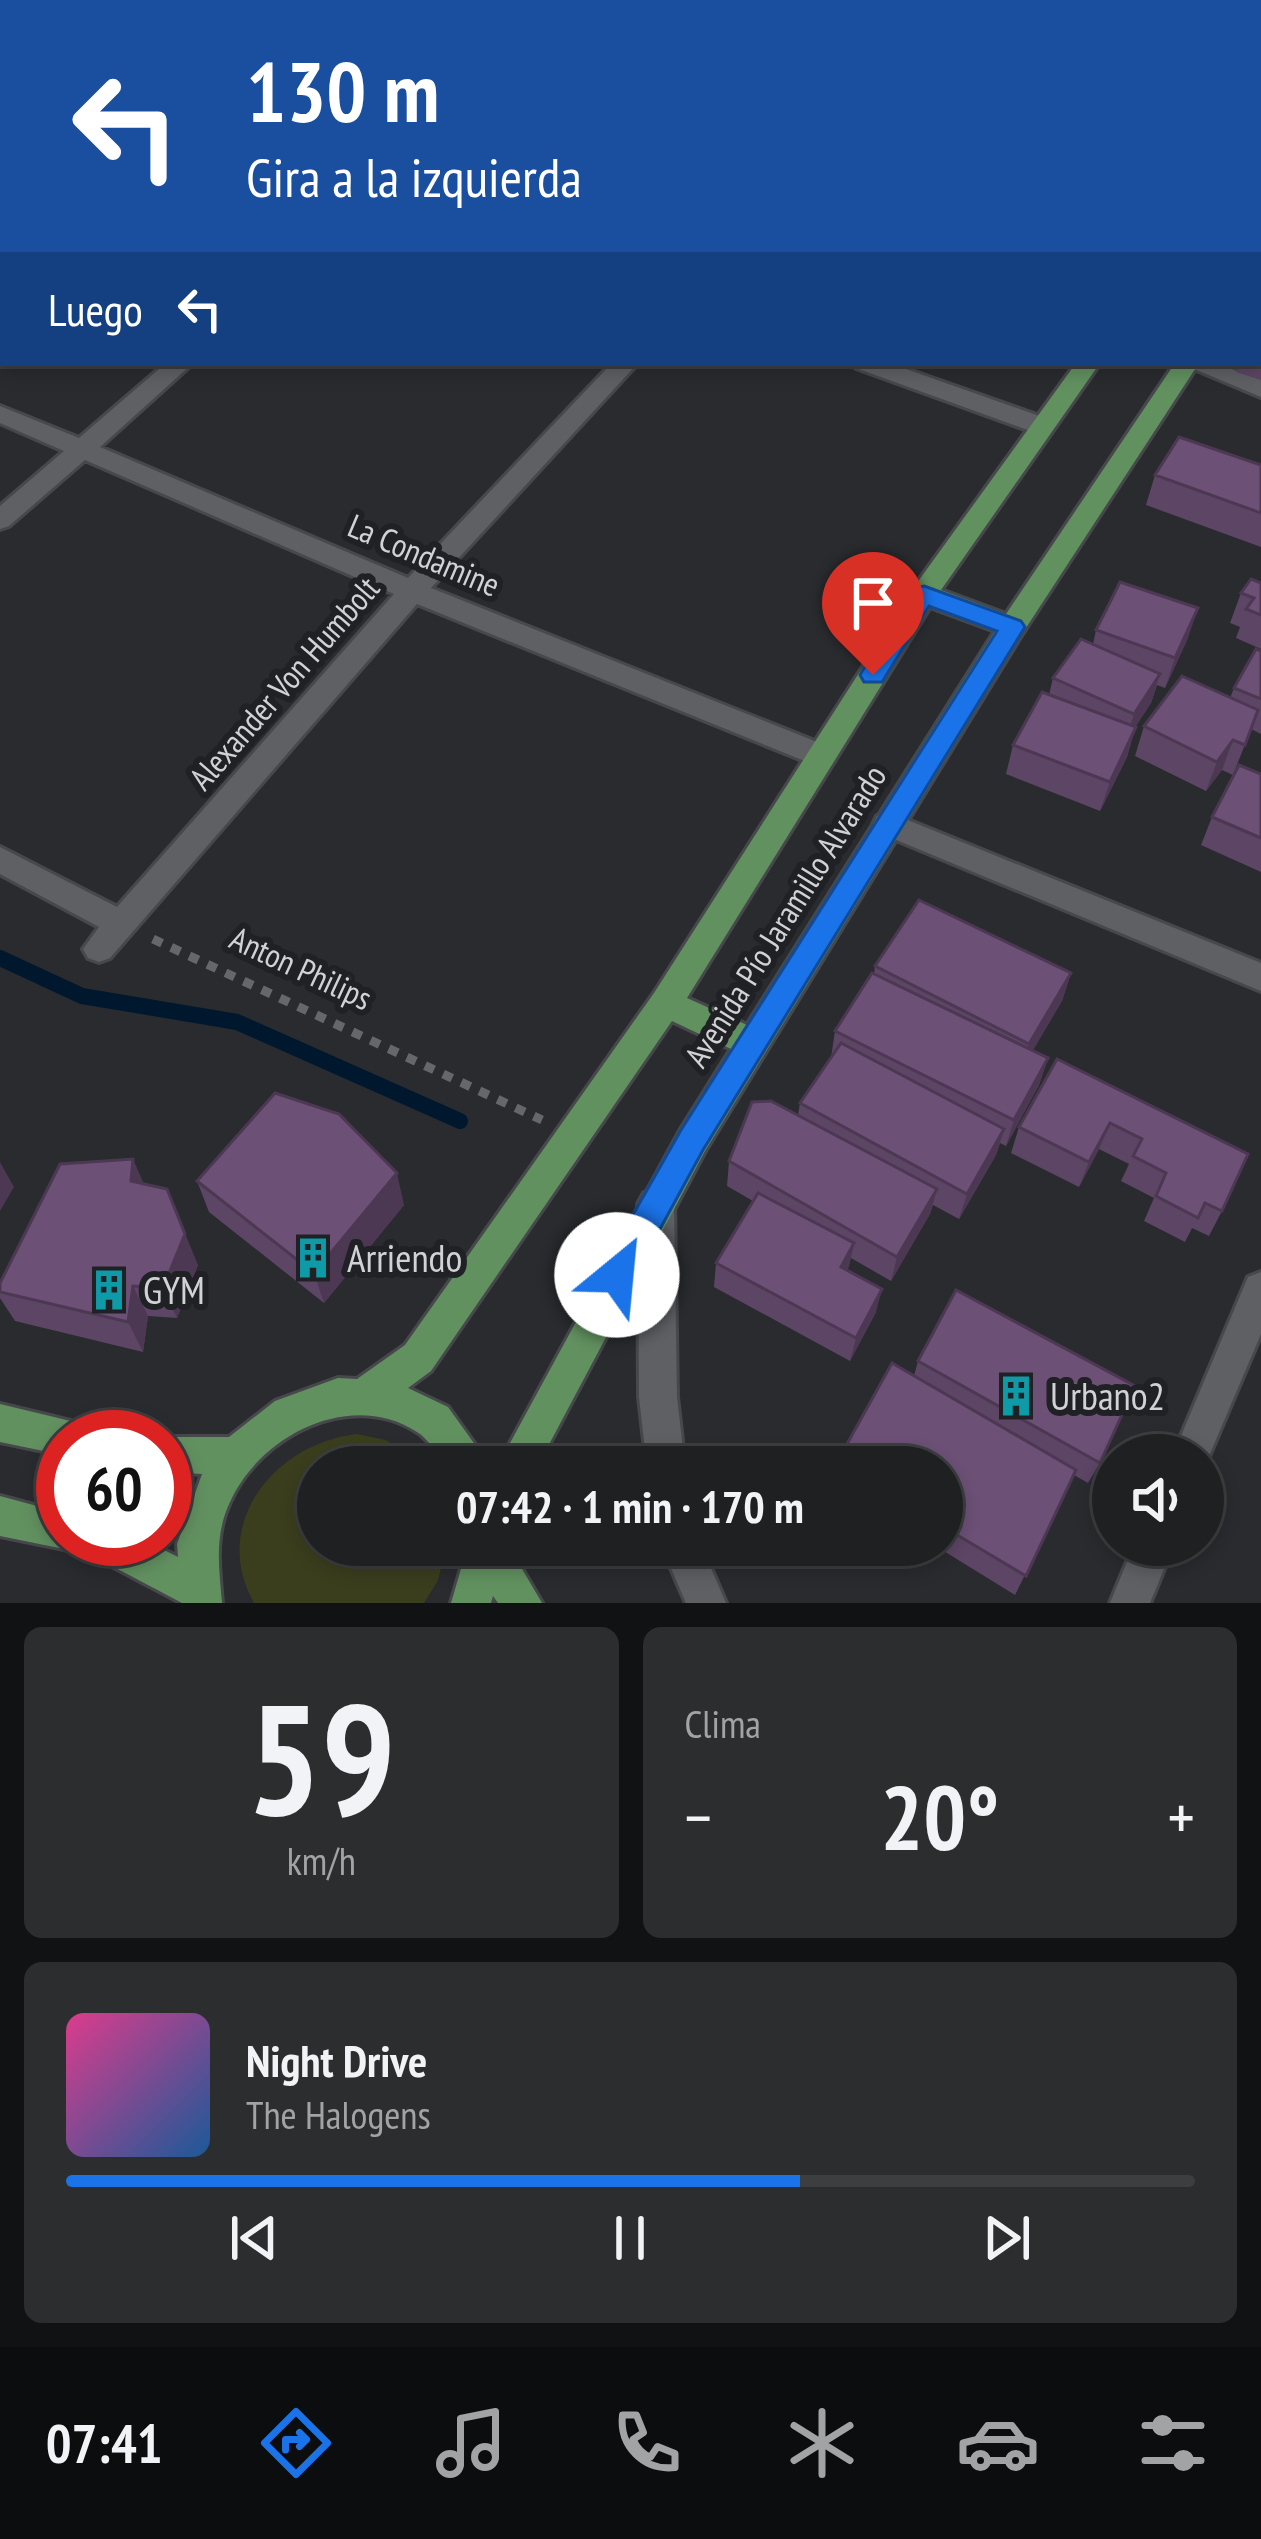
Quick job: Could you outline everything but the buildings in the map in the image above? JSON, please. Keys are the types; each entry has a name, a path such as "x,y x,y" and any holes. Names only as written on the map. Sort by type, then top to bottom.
{"main road":[{"name":"Avenida Pío Jaramillo Alvarado","path":"364,1396 418,1358 575,1136 666,1003 924,594 1086,366"},
{"name":"Avenida Pío Jaramillo Alvarado","path":"527,1446 656,1203 752,1043 1012,627 1188,366"},
{"path":"924,594 1012,627"},
{"path":"666,1003 752,1043"},
{"path":"200,1596 196,1543 201,1519 233,1456 284,1414 323,1400 364,1396 396,1402 425,1416 458,1446"},
{"path":"0,1423 36,1430"},
{"path":"192,1454 233,1456"},
{"path":"0,1516 36,1526"},
{"path":"153,1566 200,1596"},
{"path":"472,1603 482,1566"},
{"path":"498,1566 522,1603"}],"street":[{"path":"0,520 178,366"},
{"name":"Alexander Von Humbolt","path":"99,949 412,591 623,366"},
{"path":"874,366 1042,426"},
{"path":"1198,366 1261,389"},
{"name":"La Condamine","path":"0,414 412,591 822,756"},
{"path":"888,824 1261,977"},
{"path":"0,859 121,924"},
{"path":"656,1203 658,1396 664,1446"},
{"path":"1201,1434 1261,1289"},
{"path":"690,1566 706,1603"},
{"path":"1130,1603 1145,1566"}],"path":[{"name":"Anton Philips","path":"121,924 575,1136"}],"green space":[{"path":"357,1434 395,1446 316,1446"},
{"path":"297,1455 297,1566 442,1566 424,1603 254,1603 242,1573 240,1544 245,1517 277,1470"}],"waterway":[{"path":"0,958 82,996 237,1022 460,1121"}],"place":[{"name":"Arriendo","path":"313,1258"},
{"name":"GYM","path":"109,1290"},
{"name":"Urbano2","path":"1016,1396"}],"route":[{"path":"617,1275 692,1140 1012,627 924,594 873,675"}]}
